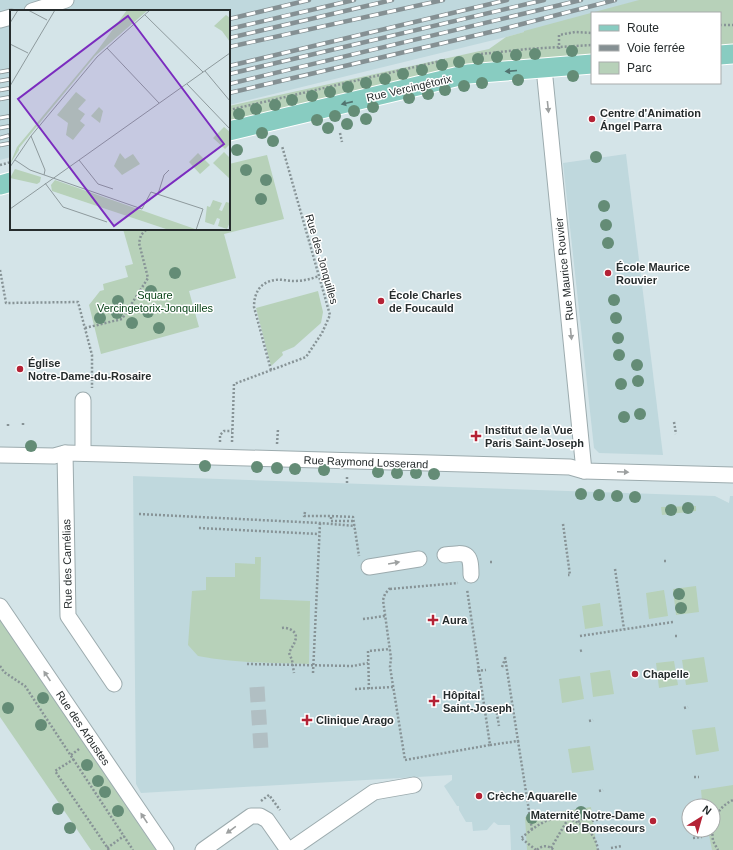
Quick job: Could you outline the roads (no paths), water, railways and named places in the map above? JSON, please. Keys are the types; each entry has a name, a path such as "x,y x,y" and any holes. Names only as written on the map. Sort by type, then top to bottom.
{"main road":[{"path":"721,55 733,54"},
{"name":"Rue Vercingétorix","path":"230,131 468,74 591,64"},
{"path":"0,185 10,182"}],"street":[{"path":"35,10 66,0"},
{"path":"0,20 10,17"},
{"name":"Rue Maurice Rouvier","path":"544,68 584,471"},
{"path":"83,453 88,396"},
{"name":"Rue Raymond Losserand","path":"0,455 54,456 65,453 83,453 570,467 584,471 733,475"},
{"name":"Rue des Camélias","path":"65,453 68,616 114,684"},
{"path":"446,555 457,553 468,556 471,562 469,578"},
{"path":"365,565 418,559"},
{"name":"Rue des Arbustes","path":"0,606 166,850"},
{"path":"203,850 250,816 260,816 267,820 289,850 374,792 414,785"}],"tunnel":[{"path":"257,687 261,749"}],"railway":[{"path":"230,19 309,0"},
{"path":"230,29 354,0"},
{"path":"230,38 392,0"},
{"path":"230,47 443,0"},
{"path":"230,66 507,0"},
{"path":"230,74 544,0"},
{"path":"230,84 581,0"},
{"path":"230,93 499,30 615,0"},
{"path":"0,72 10,70"},
{"path":"0,81 10,79"},
{"path":"0,90 10,88"},
{"path":"0,99 10,97"},
{"path":"0,118 10,116"},
{"path":"0,128 10,126"},
{"path":"0,138 10,135"},
{"path":"0,145 10,143"}],"place":[{"name":"Centre d'Animation Ángel Parra","path":"592,119"},
{"name":"École Maurice Rouvier","path":"608,273"},
{"name":"École Charles de Foucauld","path":"381,301"},
{"name":"Église Notre-Dame-du-Rosaire","path":"20,369"},
{"name":"Institut de la Vue Paris Saint-Joseph","path":"476,436"},
{"name":"Aura","path":"433,620"},
{"name":"Chapelle","path":"635,674"},
{"name":"Hôpital Saint-Joseph","path":"434,701"},
{"name":"Clinique Arago","path":"307,720"},
{"name":"Crèche Aquarelle","path":"479,796"},
{"name":"Maternité Notre-Dame de Bonsecours","path":"653,821"}],"park label":[{"name":"Square Vercingetorix-Jonquilles","path":"155,301"}]}
